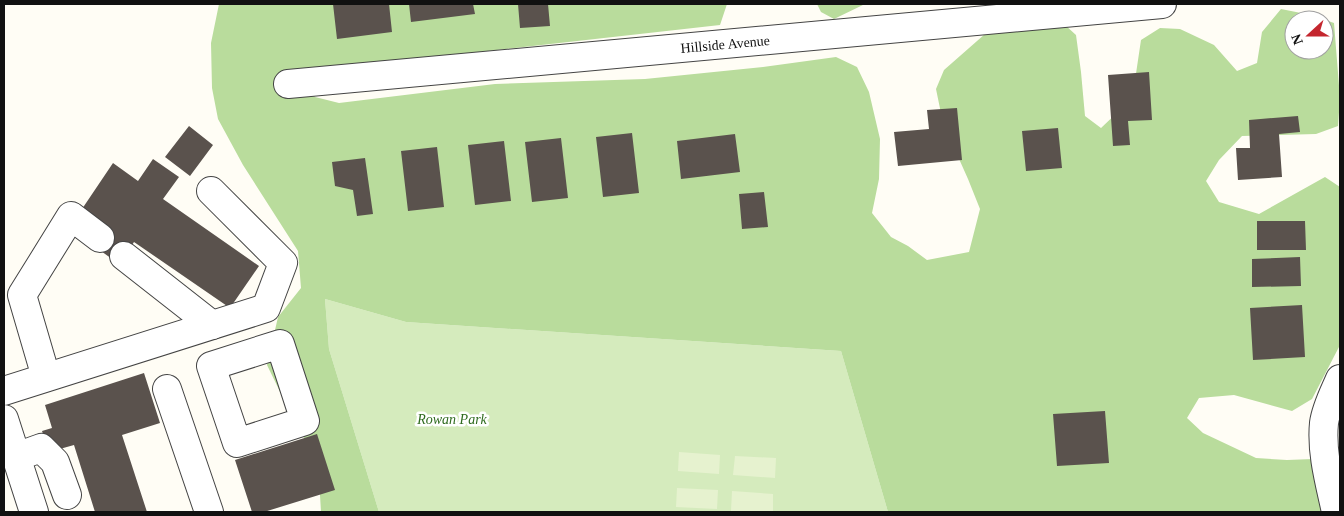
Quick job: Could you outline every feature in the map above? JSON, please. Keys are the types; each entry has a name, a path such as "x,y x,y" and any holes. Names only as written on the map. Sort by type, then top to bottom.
{"street":[{"name":"Hillside Avenue","path":"288,84 1045,9 1162,4"},
{"path":"4,391 266,308 283,263 211,192"},
{"path":"46,377 22,295 71,216 100,238"},
{"path":"124,256 217,323 234,359"},
{"path":"1336,512 1325,453 1324,424 1327,410 1340,379"},
{"path":"167,389 209,512"},
{"path":"4,419 13,467 33,510 70,504 55,462 41,448 13,467"}],"green space":[{"path":"219,4 727,4 720,25 299,73 315,97 339,103 495,84 645,79 763,67 836,57 857,67 869,92 880,139 879,179 872,213 891,237 908,246 927,260 969,252 980,209 943,123 936,89 944,70 985,34 1065,25 1076,35 1085,116 1101,128 1122,108 1134,87 1141,40 1160,28 1180,29 1214,45 1237,71 1257,63 1262,32 1281,9 1286,10 1284,10 1284,60 1334,60 1334,23 1340,98 1338,126 1316,134 1242,136 1219,160 1206,181 1219,202 1259,214 1325,177 1340,187 1340,345 1312,399 1292,411 1234,395 1199,398 1187,418 1203,433 1256,458 1313,459 1323,512 888,512 841,351 406,322 325,299 329,349 379,512 321,512 319,478 301,430 267,365 278,317 301,288 298,251 243,165 218,119 212,88 211,43"},
{"path":"817,4 865,4 834,19 821,12"},
{"name":"Rowan Park","path":"325,299 406,322 841,351 888,512 379,512 329,349"},
{"path":"679,452 720,455 719,474 678,471"},
{"path":"735,456 776,458 775,478 733,475"},
{"path":"677,488 718,490 717,509 676,507"},
{"path":"732,491 773,494 773,512 731,511"}],"building":[{"path":"333,4 389,4 392,32 337,39"},
{"path":"409,4 473,4 475,14 411,22"},
{"path":"518,4 548,4 550,26 520,28"},
{"path":"1149,72 1152,120 1128,121 1130,145 1113,146 1108,75"},
{"path":"957,108 962,160 898,166 894,132 929,129 927,110"},
{"path":"1298,116 1300,132 1279,134 1282,177 1238,180 1236,148 1250,148 1249,120"},
{"path":"189,126 213,145 190,176 165,157"},
{"path":"1058,128 1062,168 1026,171 1022,131"},
{"path":"632,133 639,193 603,197 596,137"},
{"path":"735,134 740,172 681,179 677,141"},
{"path":"561,138 568,198 532,202 525,142"},
{"path":"504,141 511,201 475,205 468,145"},
{"path":"437,147 444,207 408,211 401,151"},
{"path":"365,158 373,214 357,216 353,190 335,186 332,162"},
{"path":"153,159 179,177 163,199 259,266 230,308 134,242 119,264 94,246 82,209 113,163 138,181"},
{"path":"764,192 768,227 742,229 739,194"},
{"path":"1257,221 1305,221 1306,250 1257,250"},
{"path":"1300,257 1301,286 1252,287 1252,259"},
{"path":"1302,305 1305,357 1253,360 1250,308"},
{"path":"144,373 160,423 122,435 147,512 95,512 74,445 49,452 42,431 52,428 45,405"},
{"path":"1105,411 1109,463 1057,466 1053,414"},
{"path":"317,434 335,490 264,512 252,512 235,460"}]}
